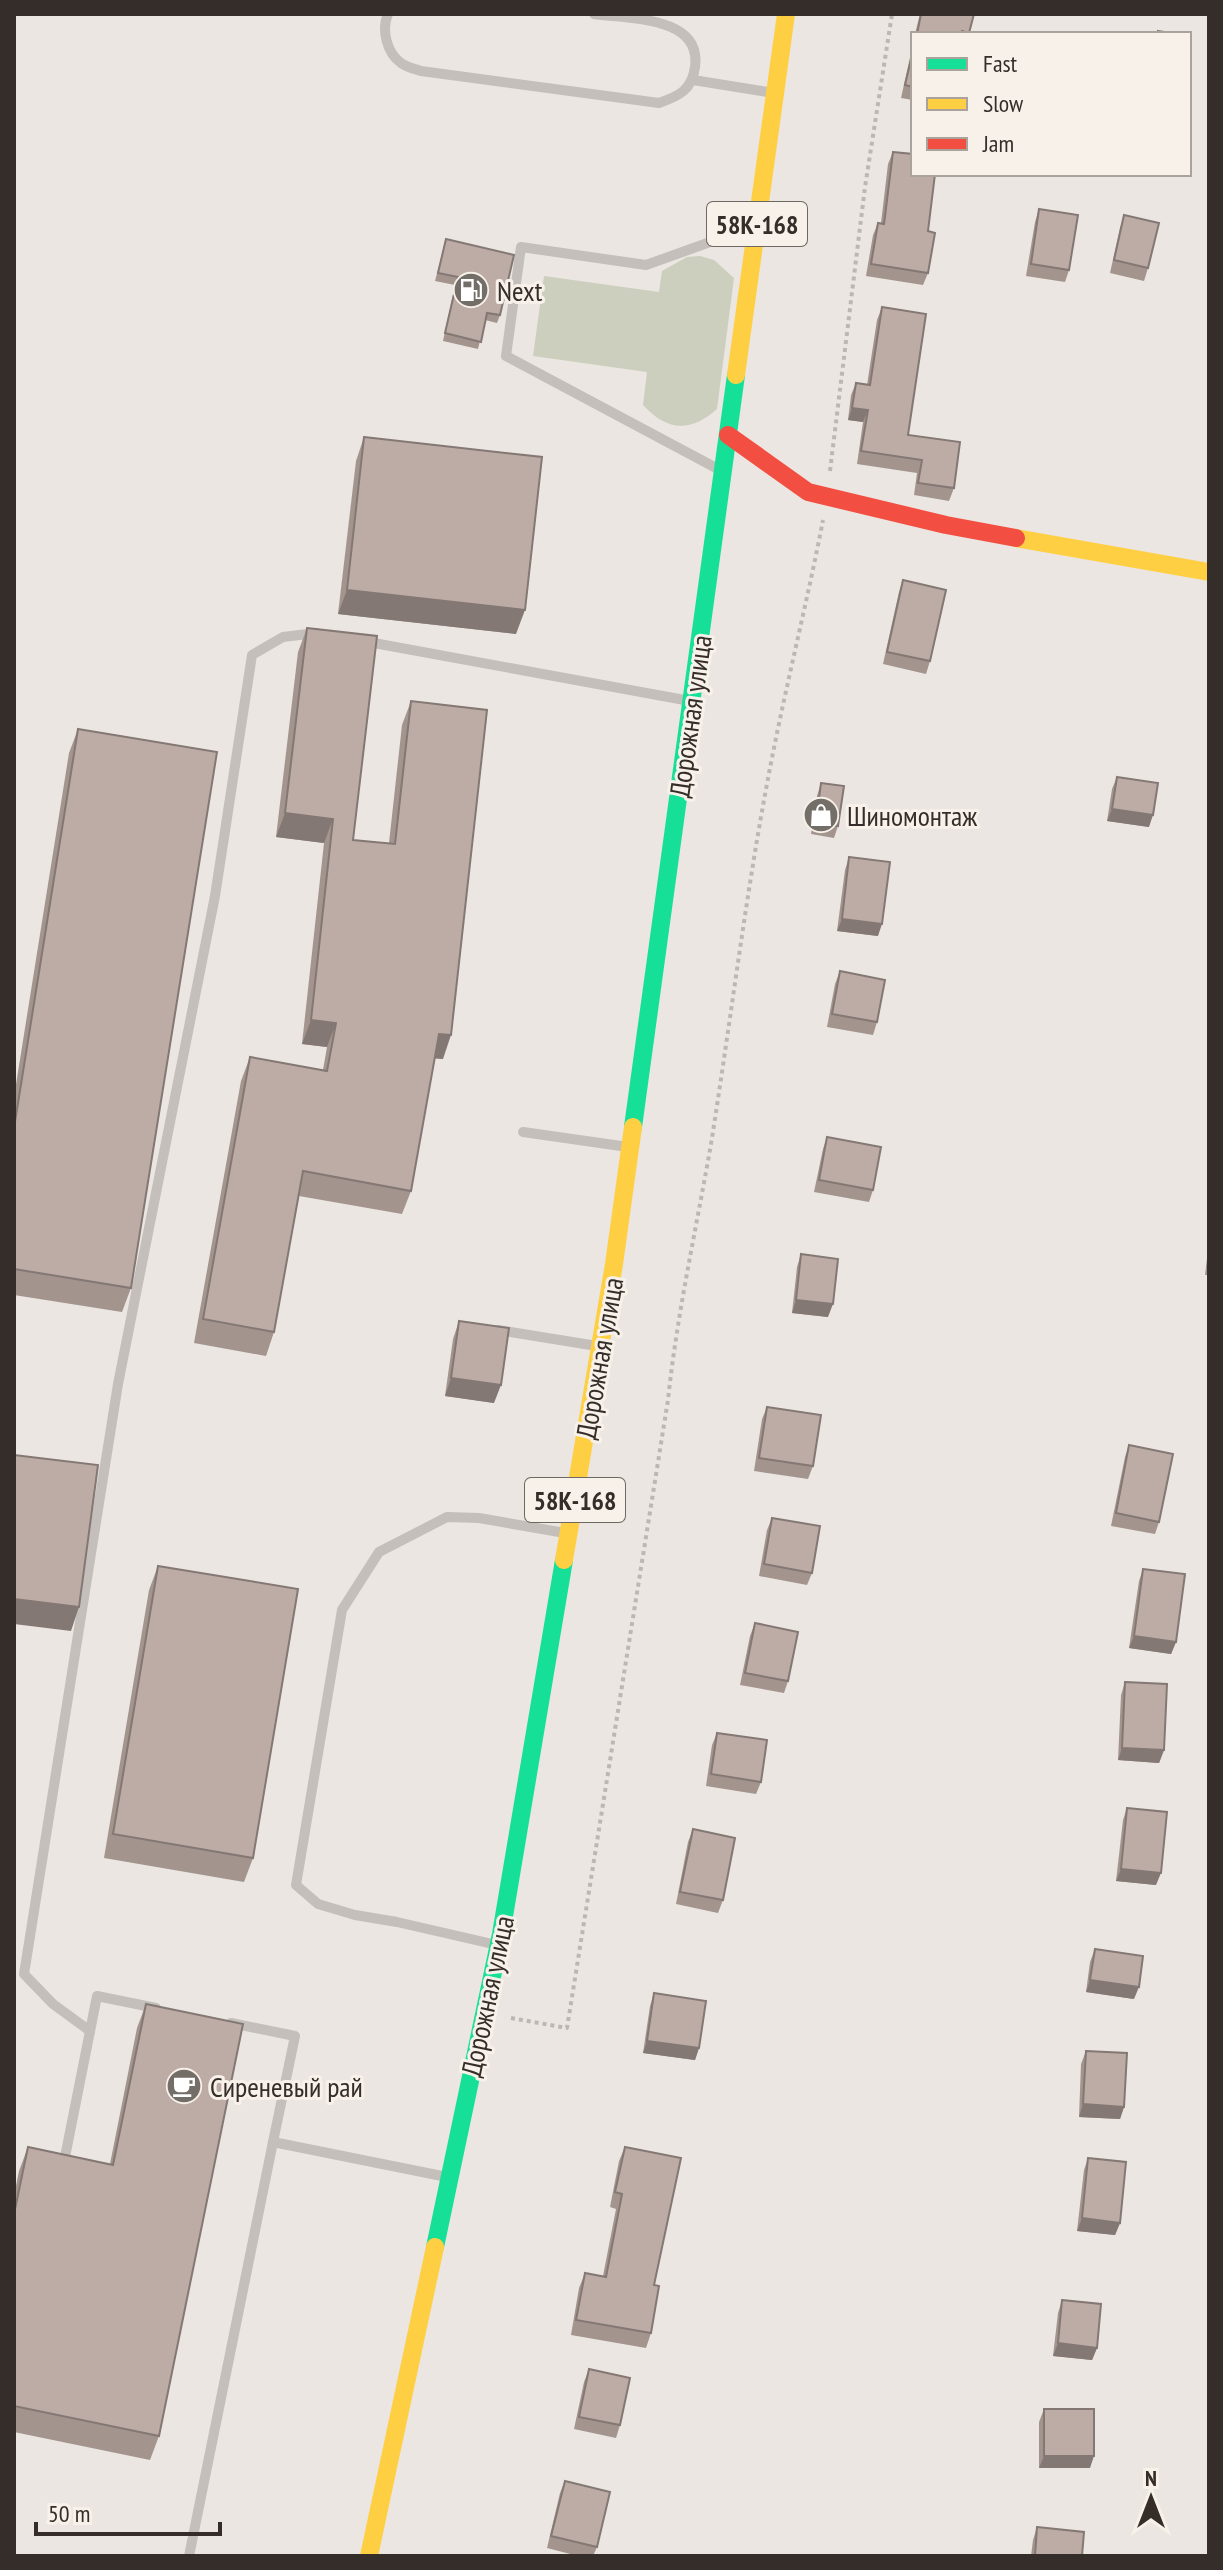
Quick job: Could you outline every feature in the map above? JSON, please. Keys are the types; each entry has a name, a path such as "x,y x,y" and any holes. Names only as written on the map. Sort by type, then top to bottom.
{"main road":[{"name":"58К-168","path":"728,435 786,14"},
{"path":"728,435 808,492 946,525 1209,572"},
{"name":"Дорожная улица","path":"369,2556 499,1945 601,1346 728,435"}],"lane":[{"path":"388,14 385,20 386,44 400,63 421,71 659,103 680,96 693,80 696,56 688,37 670,24 644,18 594,14"},
{"path":"693,80 776,94"},
{"path":"723,472 506,356 521,247 646,265 757,225"},
{"path":"90,2031 53,2004 24,1974 118,1384 215,896 252,655 283,637 318,632 334,635"},
{"path":"349,638 692,701"},
{"path":"523,1132 631,1147"},
{"path":"492,1329 601,1346"},
{"path":"499,1945 342,1912 318,1904 296,1885 342,1610 379,1552 447,1517 479,1518 569,1534"},
{"path":"65,2157 97,1996 173,2011"},
{"path":"189,2556 295,2036 219,2020"},
{"path":"273,2142 449,2178"}],"path":[{"path":"506,2017 567,2028 663,1432 674,1337 731,1024 751,875 770,767 808,600 827,497 865,187 892,14"}],"green space":[{"path":"700,256 714,260 734,278 717,409 707,417 679,426 652,414 643,405 647,372 533,356 544,276 659,292 662,271 687,257"}],"building":[{"path":"921,14 974,14 969,32 917,32"},
{"path":"911,60 911,86 905,85"},
{"path":"893,152 911,154 911,176 935,176 928,231 935,233 928,273 871,264 878,223 884,224"},
{"path":"1039,209 1078,215 1069,270 1031,264"},
{"path":"1124,215 1159,223 1148,268 1114,260"},
{"path":"446,239 514,255 500,315 487,313 481,342 445,333 458,277 438,273"},
{"path":"882,307 926,314 908,435 960,442 954,488 918,483 922,460 861,451 868,410 852,408 856,383 870,385"},
{"path":"364,437 542,457 525,610 347,590"},
{"path":"903,580 946,590 930,661 887,652"},
{"path":"307,628 377,636 353,840 395,844 411,701 487,710 451,1035 439,1034 411,1191 303,1171 274,1332 203,1319 250,1057 327,1071 336,1023 311,1020 333,819 285,813"},
{"path":"78,729 217,752 131,1288 14,1269 14,1128"},
{"path":"1117,777 1158,783 1153,815 1112,809"},
{"path":"821,783 844,786 838,826 816,822"},
{"path":"849,857 890,862 882,924 842,919"},
{"path":"840,971 885,980 877,1022 832,1014"},
{"path":"827,1137 881,1147 873,1190 819,1180"},
{"path":"801,1254 838,1259 833,1304 796,1300"},
{"path":"459,1321 509,1328 501,1385 451,1378"},
{"path":"767,1407 821,1415 813,1466 759,1458"},
{"path":"1129,1445 1173,1454 1159,1522 1116,1513"},
{"path":"14,1455 98,1465 79,1607 14,1599"},
{"path":"772,1518 820,1526 812,1573 764,1564"},
{"path":"158,1566 298,1589 253,1858 113,1834"},
{"path":"1143,1569 1185,1574 1176,1642 1134,1636"},
{"path":"755,1623 798,1632 788,1681 745,1673"},
{"path":"1125,1682 1167,1684 1164,1750 1122,1748"},
{"path":"717,1733 767,1740 761,1782 711,1774"},
{"path":"1127,1808 1167,1812 1161,1873 1121,1869"},
{"path":"693,1829 735,1838 723,1900 680,1892"},
{"path":"1095,1949 1143,1956 1139,1987 1090,1980"},
{"path":"654,1993 706,2001 699,2048 647,2041"},
{"path":"146,2004 243,2024 159,2436 14,2406 14,2214 28,2147 113,2165"},
{"path":"1086,2051 1127,2053 1124,2107 1083,2104"},
{"path":"625,2147 681,2158 654,2285 659,2286 651,2333 576,2320 585,2273 606,2277 622,2194 615,2192"},
{"path":"1088,2158 1126,2162 1120,2223 1082,2218"},
{"path":"1062,2300 1101,2304 1097,2348 1058,2343"},
{"path":"589,2369 630,2378 620,2425 579,2417"},
{"path":"1044,2409 1094,2409 1094,2456 1044,2456"},
{"path":"565,2481 610,2492 597,2547 551,2536"},
{"path":"1037,2527 1084,2532 1082,2556 1035,2556"}],"traffic: fast":[{"path":"633,1127 736,375"},
{"path":"435,2247 501,1934 564,1560"}],"traffic: slow":[{"path":"736,375 786,14"},
{"path":"1016,538 1209,572"},
{"path":"564,1560 614,1264 633,1127"},
{"path":"369,2556 435,2247"}],"traffic: jam":[{"path":"728,435 808,492 946,525 1016,538"}],"place":[{"name":"Next","path":"471,290"},
{"name":"Шиномонтаж","path":"821,815"},
{"name":"Сиреневый рай","path":"184,2086"}]}
